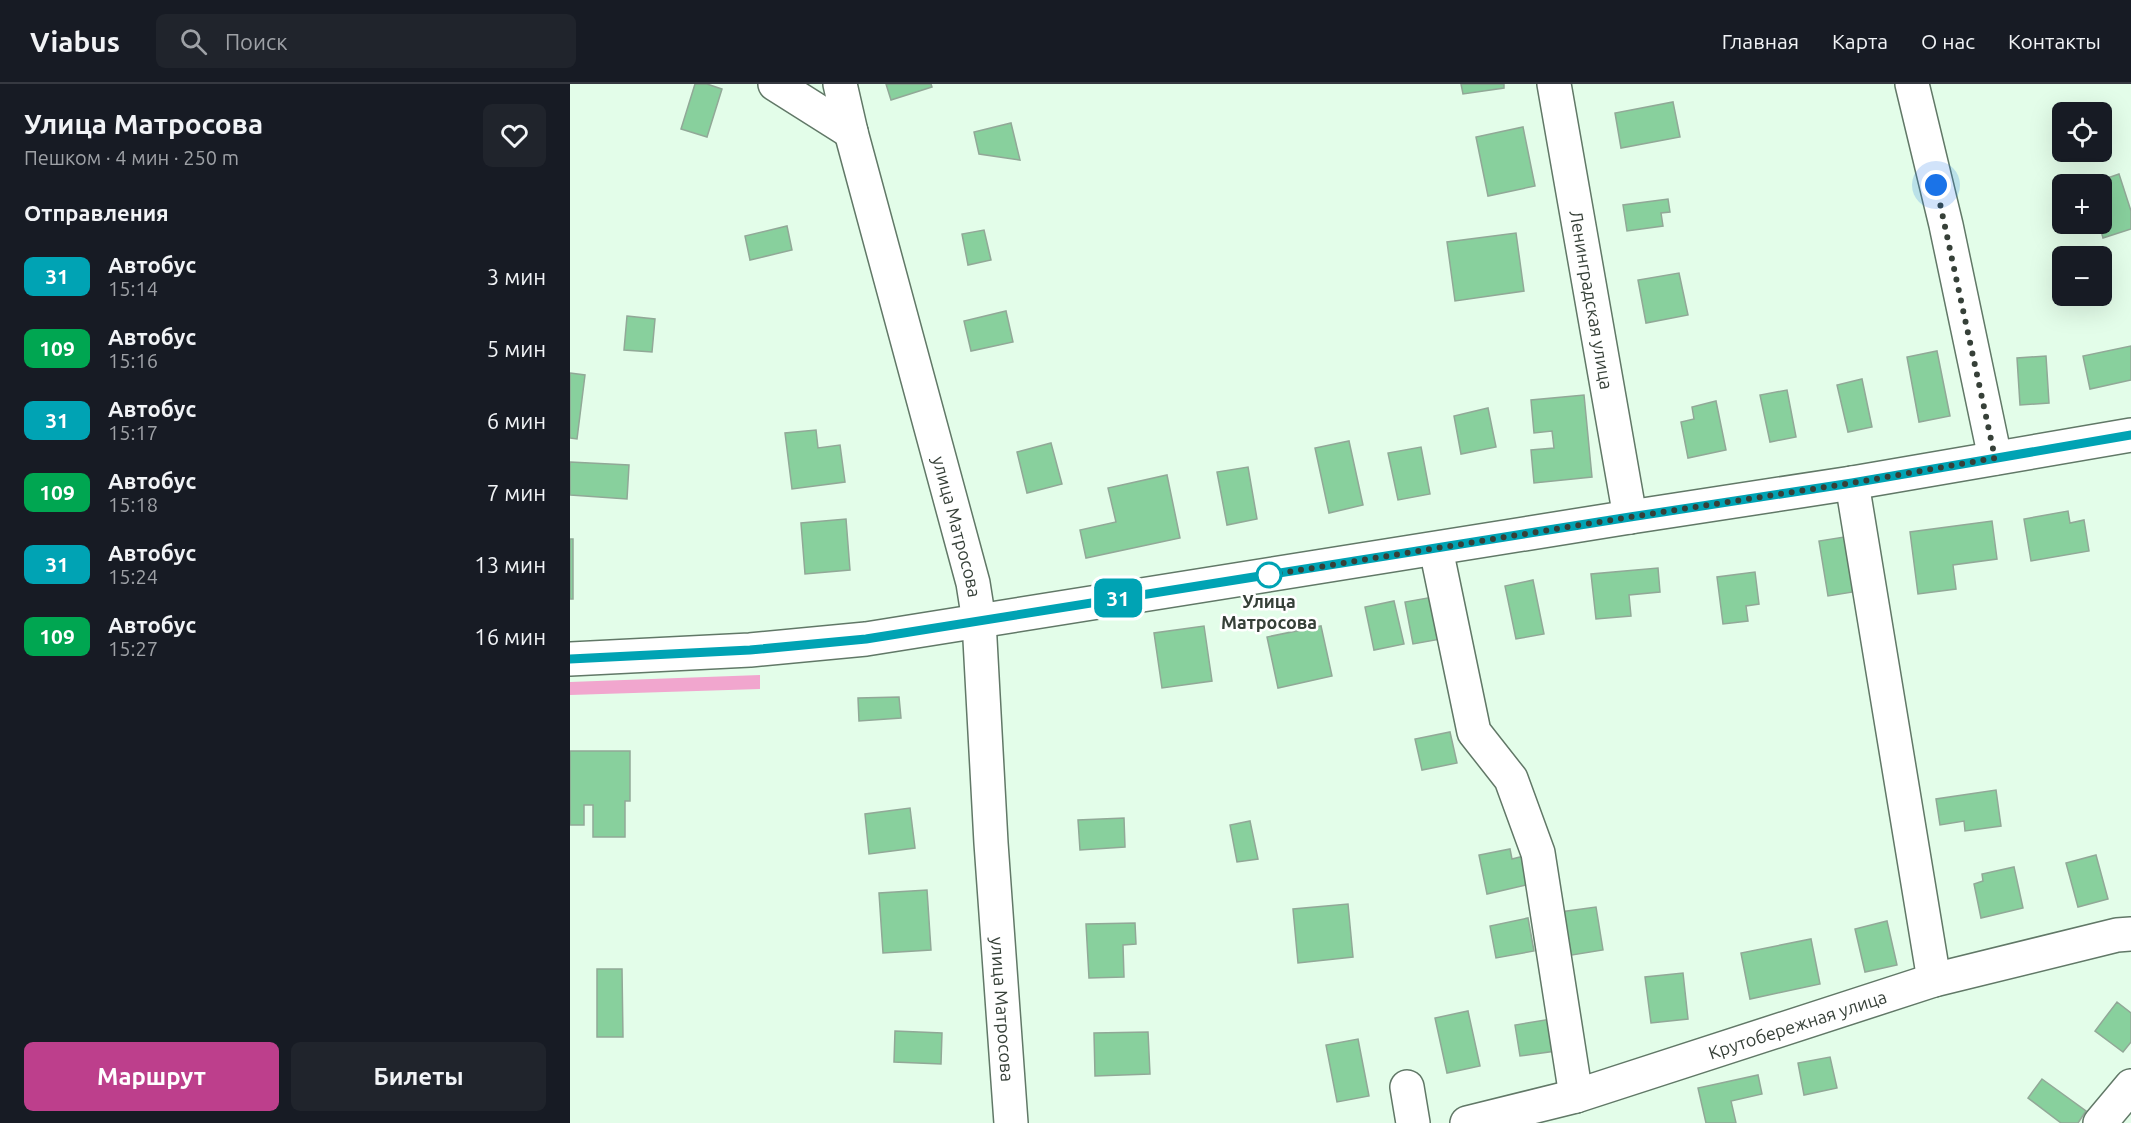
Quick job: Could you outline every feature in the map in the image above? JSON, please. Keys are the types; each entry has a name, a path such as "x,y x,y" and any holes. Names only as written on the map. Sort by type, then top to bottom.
{"street":[{"path":"775,84 851,132"},
{"name":"улица Матросова","path":"840,84 973,583 979,621 992,855 1011,1123"},
{"name":"Ленинградская улица","path":"1554,84 1630,517"},
{"path":"1912,84 1946,225 1995,458"},
{"path":"570,659 750,650 866,639 1852,483 2131,435"},
{"path":"1852,483 1934,980"},
{"path":"1436,549 1474,732 1511,779 1538,853 1576,1096"},
{"name":"Крутобережная улица","path":"1467,1123 1576,1096 1934,980 2116,935 2131,934"},
{"path":"2100,1123 2131,1086"},
{"path":"1407,1088 1413,1123"}],"shaded area":[{"path":"760,675 760,689 570,695 570,682"}],"building":[{"path":"695,84 707,84 722,89 707,137 681,129"},
{"path":"886,84 931,84 932,87 891,100"},
{"path":"1461,84 1504,84 1504,88 1463,94"},
{"path":"1673,102 1680,137 1621,148 1615,113"},
{"path":"1011,123 1020,160 979,154 974,132"},
{"path":"1523,127 1535,186 1488,196 1476,137"},
{"path":"2119,174 2131,211 2131,229 2103,238 2102,234 2112,234 2112,176"},
{"path":"1668,199 1670,212 1661,213 1663,226 1627,231 1623,205"},
{"path":"787,226 792,250 750,260 745,236"},
{"path":"984,230 991,260 968,265 962,234"},
{"path":"1516,233 1524,291 1455,301 1447,242"},
{"path":"1679,273 1688,315 1646,323 1638,280"},
{"path":"1006,311 1013,342 971,351 964,321"},
{"path":"627,316 655,319 652,352 624,350"},
{"path":"2131,346 2131,380 2090,389 2083,356"},
{"path":"1937,351 1950,416 1919,422 1907,357"},
{"path":"2046,356 2049,403 2020,405 2017,358"},
{"path":"570,373 585,375 577,439 570,438"},
{"path":"1862,379 1872,427 1848,432 1837,385"},
{"path":"1787,390 1796,437 1770,442 1760,395"},
{"path":"1584,395 1592,477 1534,483 1531,450 1554,448 1552,431 1534,433 1531,400"},
{"path":"1716,401 1726,450 1688,458 1681,422 1694,419 1692,407"},
{"path":"1488,408 1496,447 1461,454 1454,416"},
{"path":"816,430 818,448 840,445 845,482 792,489 785,433"},
{"path":"1349,441 1363,505 1329,513 1315,448"},
{"path":"1051,443 1062,484 1027,493 1017,452"},
{"path":"1421,447 1430,494 1398,500 1388,453"},
{"path":"570,462 629,465 627,499 570,495"},
{"path":"1248,467 1257,519 1227,525 1217,472"},
{"path":"1167,475 1180,538 1086,558 1080,530 1116,522 1108,488"},
{"path":"2068,511 2070,523 2084,520 2089,551 2031,561 2024,519"},
{"path":"846,519 850,570 805,574 801,523"},
{"path":"1992,521 1997,559 1953,565 1956,589 1918,594 1910,532"},
{"path":"1844,537 1853,592 1828,596 1819,541"},
{"path":"570,539 573,539 573,599 570,599"},
{"path":"1658,568 1660,592 1629,595 1631,616 1596,619 1591,574"},
{"path":"1755,572 1759,604 1746,606 1748,621 1723,624 1717,577"},
{"path":"1533,580 1544,634 1516,639 1505,586"},
{"path":"1433,597 1441,639 1413,644 1405,602"},
{"path":"1394,601 1404,644 1374,650 1365,607"},
{"path":"1204,626 1212,681 1162,688 1154,633"},
{"path":"1321,626 1332,676 1278,688 1267,637"},
{"path":"899,697 901,718 859,721 858,698"},
{"path":"1450,732 1457,763 1422,770 1415,739"},
{"path":"570,751 630,751 630,801 625,801 625,837 593,837 593,805 584,805 584,825 570,825"},
{"path":"1996,790 2001,826 1965,831 1964,821 1940,825 1936,799"},
{"path":"910,808 915,848 869,854 865,814"},
{"path":"1124,818 1125,847 1080,850 1078,820"},
{"path":"1250,821 1258,859 1237,862 1230,825"},
{"path":"1510,849 1512,859 1524,856 1530,884 1487,894 1479,855"},
{"path":"2096,855 2108,899 2078,907 2066,863"},
{"path":"2014,867 2023,908 1981,918 1974,884 1983,881 1982,874"},
{"path":"927,890 931,950 883,953 879,893"},
{"path":"1348,904 1353,957 1298,963 1293,909"},
{"path":"1596,907 1603,950 1566,956 1560,912"},
{"path":"1528,918 1534,951 1496,958 1490,926"},
{"path":"1887,921 1897,965 1865,972 1855,929"},
{"path":"1135,923 1136,944 1123,945 1124,977 1089,978 1086,924"},
{"path":"1811,939 1820,984 1750,999 1741,953"},
{"path":"597,969 622,969 623,1037 597,1037"},
{"path":"1683,973 1688,1019 1651,1023 1645,977"},
{"path":"2117,1002 2131,1013 2131,1042 2123,1052 2095,1031"},
{"path":"1468,1011 1480,1066 1447,1073 1435,1018"},
{"path":"1551,1019 1556,1051 1520,1056 1515,1025"},
{"path":"895,1031 942,1033 941,1064 894,1062"},
{"path":"1148,1032 1150,1074 1095,1076 1094,1033"},
{"path":"1358,1039 1369,1096 1337,1102 1326,1045"},
{"path":"1830,1057 1837,1088 1804,1095 1798,1063"},
{"path":"1758,1075 1762,1094 1731,1101 1736,1123 1706,1123 1698,1088"},
{"path":"2042,1079 2086,1111 2078,1123 2061,1123 2028,1098"}],"bus line":[{"name":"31","path":"570,659 750,650 866,639 1852,483 2131,435"}],"place":[{"name":"Улица Матросова","path":"1269,575"}],"route":[{"path":"1269,575 1852,483 1995,458 1936,185"}]}
